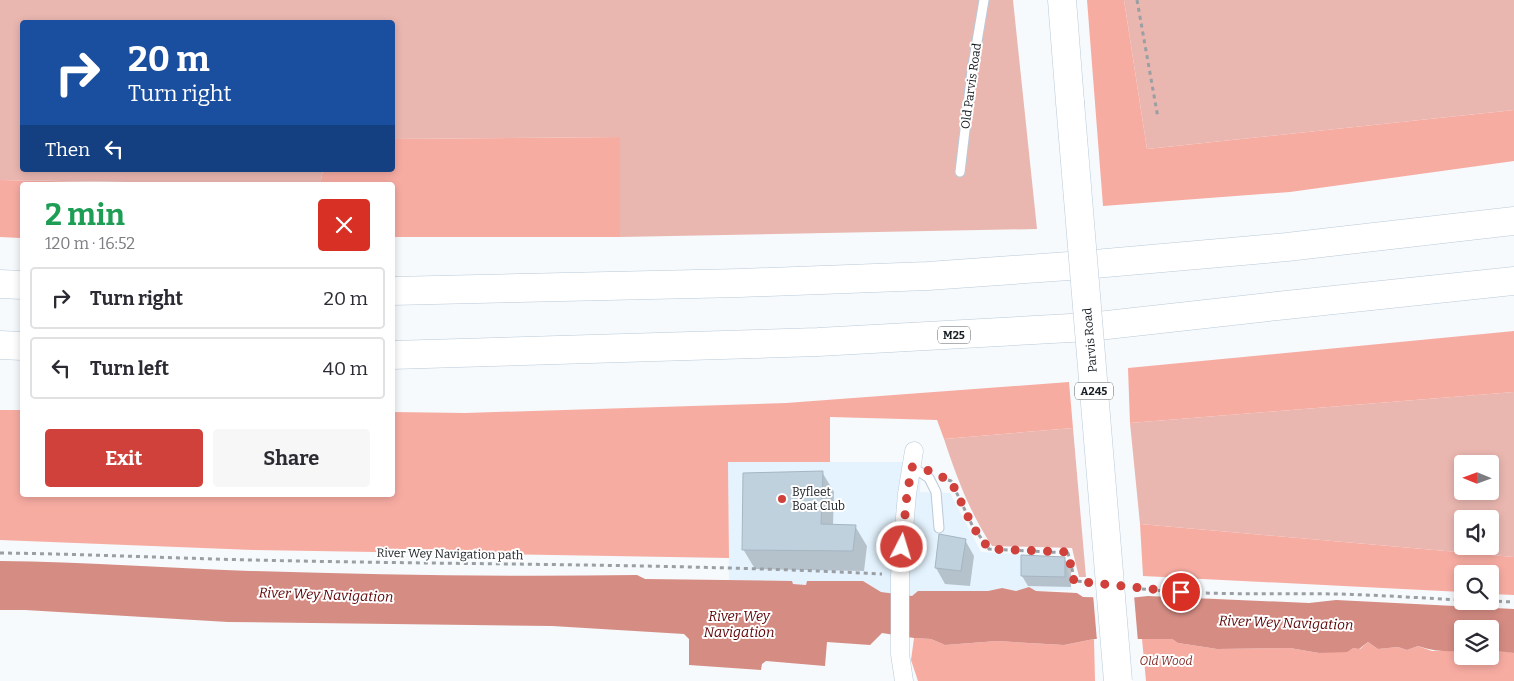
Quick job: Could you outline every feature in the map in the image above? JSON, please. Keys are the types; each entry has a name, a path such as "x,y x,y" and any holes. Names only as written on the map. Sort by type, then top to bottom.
{"main road":[{"name":"Parvis Road","path":"1062,0 1118,681"},
{"path":"395,291 740,283 928,276 1083,265 1287,247 1514,221"},
{"name":"M25","path":"395,355 818,342 1089,327 1514,281"},
{"path":"0,284 20,285"},
{"path":"0,345 20,346"}],"street":[{"path":"904,681 900,654 900,575 906,504 913,459"}],"lane":[{"name":"Old Parvis Road","path":"960,172 972,71 984,0"},
{"path":"913,459 929,478 936,492 939,528"}],"path":[{"path":"1137,0 1158,118"},
{"path":"913,459 927,470 951,481 973,527 989,549 1068,552 1074,581 1094,583"},
{"name":"River Wey Navigation path","path":"0,553 252,560 788,570 900,575"},
{"path":"1134,588 1182,592 1268,595 1336,594 1454,600"},
{"path":"1499,601 1514,602"}],"shaded area":[{"path":"0,0 1013,0 1037,229 620,237 620,137 395,139 395,20 20,20 20,172 323,172 321,182 0,180"},
{"path":"1124,0 1514,0 1514,110 1147,149"},
{"path":"1514,392 1514,557 1491,555 1499,555 1499,510 1454,510 1454,552 1140,524 1130,423"},
{"path":"1073,428 1086,577 1079,577 1072,548 992,546 964,494 944,439"},
{"path":"728,462 921,462 920,492 950,493 981,552 1065,557 1072,590 1036,591 1029,587 1016,591 1002,588 988,591 913,596 881,592 863,581 807,581 807,585 792,584 792,581 729,580"}],"green space":[{"path":"1087,0 1124,0 1147,149 1514,110 1514,161 1290,192 1103,206"},
{"path":"620,137 620,237 395,237 395,182 321,182 323,172 395,172 395,139"},
{"path":"0,180 100,182 20,182 20,238 0,237"},
{"path":"1514,331 1514,392 1130,423 1128,368"},
{"path":"1069,382 1073,428 944,439 937,420 830,417 830,462 728,462 729,558 253,550 0,540 0,410 20,410 20,497 395,497 395,412 465,413 786,403"},
{"path":"1140,524 1454,552 1454,555 1514,557 1514,595 1499,594 1499,565 1454,565 1454,592 1143,576"},
{"path":"914,638 931,639 945,645 997,641 1064,645 1094,639 1095,681 918,681 911,660"},
{"name":"Old Wood","path":"1142,639 1172,639 1178,643 1217,649 1290,648 1319,653 1353,648 1360,649 1368,642 1378,649 1398,647 1407,650 1418,646 1432,651 1454,651 1454,665 1499,665 1499,650 1514,653 1514,681 1146,681"}],"water":[{"name":"River Wey Navigation","path":"0,561 347,574 637,575 645,579 792,581 793,584 806,585 807,581 863,581 881,592 912,596 918,591 988,591 1002,588 1016,591 1029,587 1036,591 1077,593 1083,597 1129,598 1148,596 1309,603 1336,600 1454,606 1454,610 1514,609 1514,653 1499,651 1499,620 1454,620 1454,651 1440,651 1418,646 1407,650 1398,647 1378,649 1368,642 1359,649 1353,648 1347,652 1319,653 1290,648 1217,649 1178,643 1172,639 1094,639 1064,645 997,641 945,645 931,639 882,633 870,645 827,642 825,666 766,661 762,664 761,670 689,665 689,639 684,634 552,626 228,622 0,610"}],"pier":[{"path":"1093,594 1134,595 1138,642 1097,641"}],"building":[{"name":"Byfleet Boat Club","path":"823,471 821,524 856,525 853,551 742,550 743,473"},
{"path":"939,534 966,539 961,571 935,568"},
{"path":"1021,555 1065,557 1065,577 1021,576"}],"place":[{"name":"Byfleet Boat Club","path":"782,499"}],"route":[{"path":"902,547 902,533 912,467 927,470 951,481 973,527 989,549 1068,552 1074,581 1181,592"}]}
